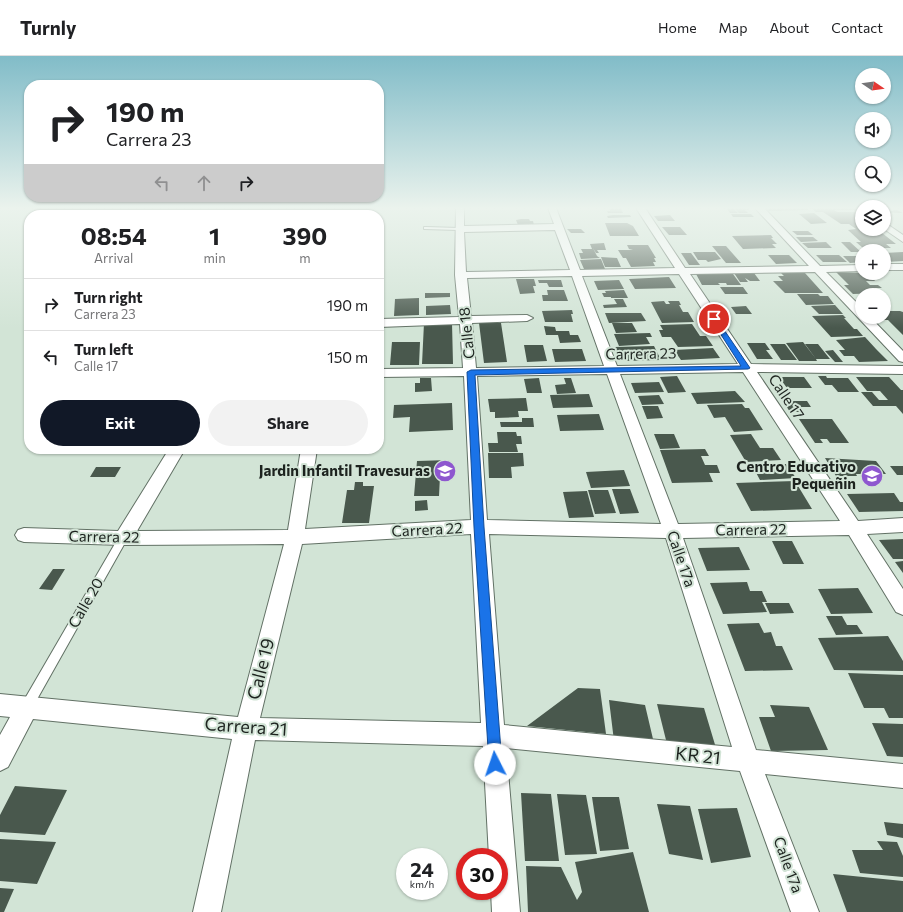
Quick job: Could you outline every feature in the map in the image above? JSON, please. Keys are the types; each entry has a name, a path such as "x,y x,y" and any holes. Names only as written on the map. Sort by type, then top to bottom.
{"street":[{"name":"Calle 18","path":"459,248 460,275 471,372 479,527 506,912"},
{"name":"Calle 17a","path":"566,248 672,531 748,761 805,912"},
{"name":"Calle 17","path":"667,248 854,528 903,606"},
{"path":"797,248 855,308"},
{"path":"891,267 903,267"},
{"path":"460,275 855,268"},
{"path":"384,323 527,318"},
{"path":"871,324 903,358"},
{"name":"Carrera 23","path":"384,373 746,368 903,370"},
{"name":"Calle 20","path":"123,538 174,454"},
{"name":"Calle 19","path":"207,912 246,729 295,537 308,454"},
{"name":"Carrera 22","path":"24,535 123,538 295,537 479,527 672,531 854,528 903,525"},
{"name":"Carrera 21","path":"0,705 246,729 493,735"},
{"name":"Calle 20","path":"0,759 27,707"},
{"name":"KR 21","path":"493,735 903,776"}],"lane":[{"name":"Calle 20","path":"27,707 123,538"}],"building":[{"path":"592,248 605,248 606,250 597,250 599,253 596,253 593,248 597,256 600,258 581,259 579,253 583,253 581,249"},
{"path":"650,248 656,258 654,258 656,262 653,262 655,266 631,267 626,258 623,258 618,250 633,250 629,249"},
{"path":"714,248 728,248 741,263 726,263"},
{"path":"742,248 776,248 743,249"},
{"path":"847,248 855,248 855,252 851,252"},
{"path":"693,252 715,252 721,259 708,262 706,260 698,260"},
{"path":"903,252 903,261 891,262 891,253"},
{"path":"681,253 691,253 700,265 689,265"},
{"path":"768,255 789,255 797,263 776,264"},
{"path":"816,255 839,255 847,262 823,262"},
{"path":"843,256 855,256 855,263 850,263"},
{"path":"601,257 617,258 621,267 605,267"},
{"path":"601,259 605,269 584,269 580,260"},
{"path":"836,272 855,273 855,280 874,280 875,281 866,281 870,285 878,285 882,288 855,288 855,294 853,294 844,285 849,285"},
{"path":"734,273 754,273 760,281 750,281 745,278 748,282 740,282"},
{"path":"781,273 805,273 823,293 785,293 773,281 783,281 778,276 784,276"},
{"path":"696,274 733,274 741,285 727,285 726,283 718,283 720,285 702,285"},
{"path":"669,277 676,288 635,289 629,279"},
{"path":"516,279 534,279 536,286 533,286 535,293 520,294"},
{"path":"538,280 561,280 563,287 549,287 547,283 539,283"},
{"path":"619,280 624,289 598,290 594,281"},
{"path":"720,287 743,287 748,294 725,294"},
{"path":"547,290 564,290 568,301 543,301 542,295 548,295"},
{"path":"624,290 628,298 604,297 602,293 606,293 605,291"},
{"path":"425,293 450,293 450,297 425,298"},
{"path":"797,294 818,294 820,296 828,296 834,304 806,305"},
{"path":"419,298 419,315 394,316 395,299"},
{"path":"614,299 623,299 627,307 604,308 603,305 617,304"},
{"path":"664,301 666,304 670,304 668,301 679,301 681,305 679,305 683,312 688,312 694,322 662,323 651,302"},
{"path":"450,305 451,314 426,315 426,306"},
{"path":"835,305 843,314 819,314 811,306"},
{"path":"746,306 752,314 736,314 731,307"},
{"path":"572,310 573,314 571,314 573,322 545,322 542,311"},
{"path":"891,311 903,312 903,335 891,323"},
{"path":"605,313 641,313 646,321 609,323"},
{"path":"843,315 854,329 857,329 863,336 831,337 812,316"},
{"path":"424,323 452,323 453,364 422,364"},
{"path":"479,323 501,323 507,362 484,363"},
{"path":"612,323 632,323 637,332 616,333"},
{"path":"692,324 700,336 706,336 713,346 678,347 671,337 662,337 659,330 663,330 660,325"},
{"path":"544,326 555,327 556,331 569,331 570,335 578,335 581,342 560,343 558,335 546,335"},
{"path":"650,333 652,337 646,337 650,344 619,346 614,334"},
{"path":"865,337 888,361 859,362 854,356 844,356 839,350 845,350 836,340"},
{"path":"392,342 420,342 419,365 390,365"},
{"path":"803,342 817,361 799,361 786,343"},
{"path":"747,343 765,343 770,350 766,350 773,359 757,359"},
{"path":"770,344 785,344 797,360 781,360"},
{"path":"805,344 818,344 830,359 816,359"},
{"path":"524,345 543,345 547,361 527,362"},
{"path":"654,346 661,360 621,361 615,347"},
{"path":"713,348 720,358 681,360 674,350"},
{"path":"552,349 582,349 586,361 555,362"},
{"path":"833,350 843,362 835,362 825,351"},
{"path":"677,376 686,392 668,393 660,377"},
{"path":"818,376 826,376 827,378 848,378 859,392 838,392 832,385 825,385"},
{"path":"779,377 804,377 812,388 787,388"},
{"path":"856,377 889,377 901,390 903,390 903,414 896,406 873,406 861,392 872,392 879,400 888,400 880,391 867,391"},
{"path":"420,378 431,378 432,391 415,392 415,383 420,383"},
{"path":"539,378 542,393 527,393 524,379"},
{"path":"564,378 571,378 576,393 557,394 555,385 566,384"},
{"path":"659,382 664,392 635,393 631,383"},
{"path":"735,391 745,402 697,404 691,393"},
{"path":"589,394 593,407 553,408 550,395"},
{"path":"659,395 664,404 642,405 638,396"},
{"path":"526,398 528,411 518,411 519,417 495,418 495,412 490,412 488,399"},
{"path":"783,401 807,401 811,407 797,407 800,412 790,412"},
{"path":"452,403 453,430 409,432 410,417 393,418 394,405"},
{"path":"742,404 745,408 749,408 763,430 734,432 725,417 714,418 707,405"},
{"path":"642,406 658,406 663,418 647,419"},
{"path":"599,414 604,430 560,431 557,415"},
{"path":"522,418 533,418 534,427 501,427 500,422 522,422"},
{"path":"799,419 832,419 849,443 830,443 827,439 820,439 823,443 815,443"},
{"path":"497,432 516,432 517,436 521,436 522,444 516,444 518,452 489,452 488,443 498,443"},
{"path":"654,434 674,434 680,448 660,449"},
{"path":"751,434 760,448 773,448 781,460 746,462 730,435"},
{"path":"705,449 709,456 701,456 705,465 717,465 720,473 709,473 713,482 672,483 660,450"},
{"path":"488,453 523,453 524,466 511,467 512,478 489,478"},
{"path":"825,458 876,461 886,474 836,476"},
{"path":"449,460 449,475 440,476 439,496 414,496 417,461"},
{"path":"786,464 796,478 760,480 752,465"},
{"path":"890,466 903,466 903,475 897,475"},
{"path":"96,467 121,467 115,477 90,477"},
{"path":"624,470 630,486 591,488 586,472"},
{"path":"795,481 812,509 751,511 736,483"},
{"path":"355,482 363,482 363,486 374,486 369,523 342,523 347,490 354,490"},
{"path":"612,489 630,489 639,513 620,514"},
{"path":"588,490 608,490 616,513 595,514"},
{"path":"587,491 594,517 569,518 563,492"},
{"path":"894,493 900,502 903,502 903,511 859,512 847,494"},
{"path":"427,500 428,510 415,511 415,501"},
{"path":"903,539 903,559 893,559 879,540"},
{"path":"772,541 792,541 804,564 783,564"},
{"path":"739,547 750,570 707,571 698,548"},
{"path":"903,561 903,573 895,562"},
{"path":"53,569 65,569 52,590 39,589"},
{"path":"747,582 750,591 762,591 767,602 762,602 767,612 723,614 710,583"},
{"path":"858,588 873,613 831,614 818,589"},
{"path":"765,603 789,603 794,613 770,614"},
{"path":"826,616 842,616 847,625 857,625 863,634 836,635"},
{"path":"759,623 764,633 771,632 776,646 782,646 793,670 745,671 727,624"},
{"path":"888,636 903,661 903,671 834,670 818,638"},
{"path":"848,673 903,675 903,718 889,718 884,708 864,708"},
{"path":"578,688 600,689 606,734 527,726"},
{"path":"609,700 645,705 653,739 614,741"},
{"path":"657,704 704,708 716,748 667,744"},
{"path":"770,705 809,707 828,750 771,751 759,717 775,717"},
{"path":"872,723 903,724 903,757 887,756"},
{"path":"15,786 67,790 45,835 0,832 0,815"},
{"path":"521,793 551,794 559,861 525,861"},
{"path":"557,794 586,795 597,854 565,855"},
{"path":"592,797 619,797 629,849 600,851"},
{"path":"657,804 690,806 703,860 669,854"},
{"path":"737,808 751,857 711,863 698,809"},
{"path":"884,822 903,824 903,838 887,835"},
{"path":"0,839 56,842 37,884 0,881"},
{"path":"877,841 897,842 903,856 903,877 860,873 852,850 883,850"},
{"path":"633,852 649,912 528,912 526,866 561,867 577,900 582,892 575,862"},
{"path":"833,874 903,881 903,912 847,912"},
{"path":"0,888 14,889 4,912 0,912"}],"place":[{"name":"Jardin Infantil Travesuras","path":"445,471"},
{"name":"Centro Educativo Pequeñin","path":"872,476"}],"route":[{"path":"495,764 479,527 471,372 746,368 714,319"}]}
